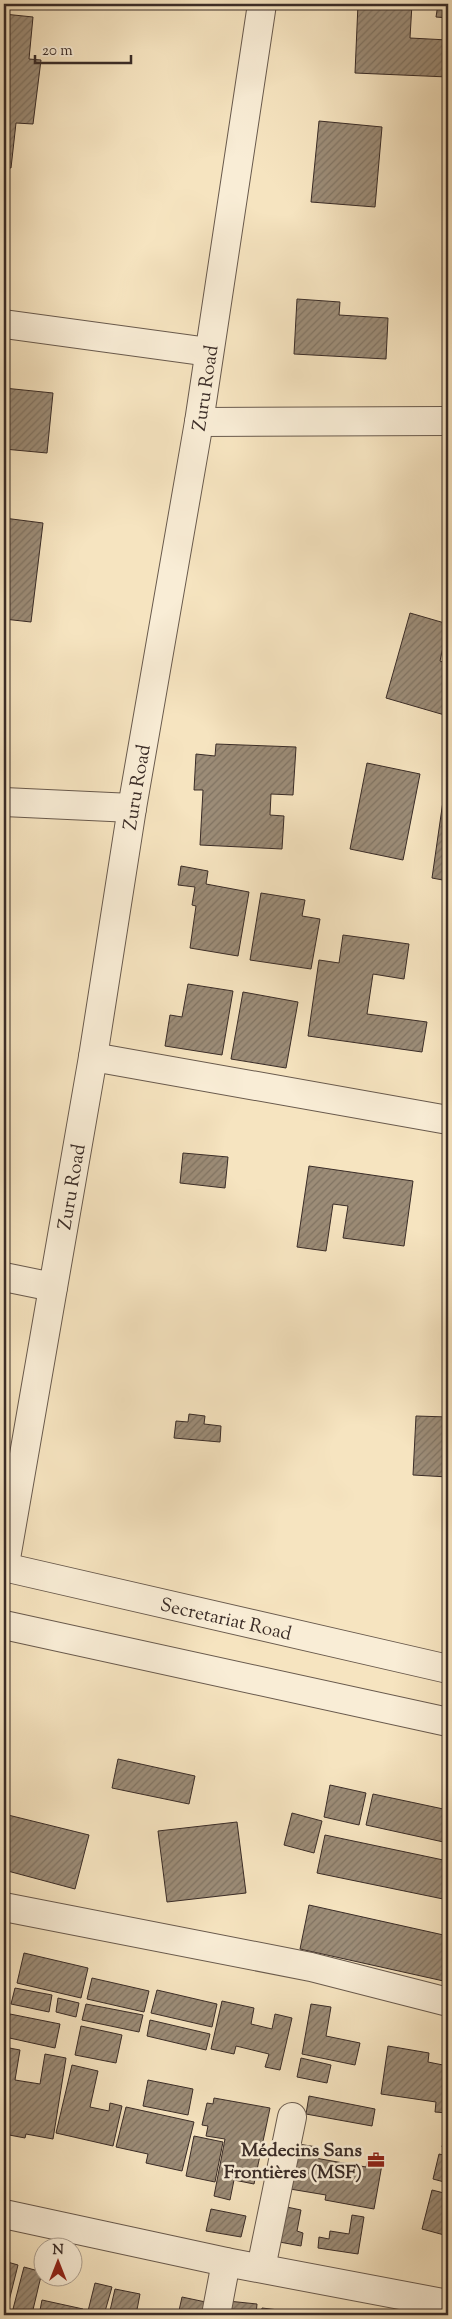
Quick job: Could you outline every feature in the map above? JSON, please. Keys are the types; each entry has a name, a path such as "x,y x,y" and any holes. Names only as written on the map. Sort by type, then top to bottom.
{"street":[{"name":"Zuru Road","path":"4,1568 93,1058 132,808 210,352 262,4"},
{"path":"4,324 210,352"},
{"path":"198,422 448,421"},
{"path":"4,802 132,808"},
{"path":"93,1058 448,1120"},
{"path":"4,1277 53,1287"},
{"name":"Secretariat Road","path":"4,1568 448,1669"},
{"path":"4,1625 448,1722"},
{"path":"4,1907 311,1967 448,2002"},
{"path":"261,2268 292,2117"},
{"path":"4,2214 226,2262 448,2304"},
{"path":"216,2315 226,2262"}],"building":[{"path":"358,4 412,4 410,38 448,40 448,77 355,73"},
{"path":"438,4 448,4 448,18 436,17"},
{"path":"4,14 33,17 29,59 41,60 33,124 16,123 11,168 4,167"},
{"path":"319,121 382,127 375,207 311,202"},
{"path":"448,158 448,198 443,197"},
{"path":"297,299 340,302 339,315 388,318 386,359 294,354"},
{"path":"4,388 53,393 47,453 4,449"},
{"path":"4,518 43,523 31,622 4,619"},
{"path":"410,613 448,624 440,661 448,664 448,716 386,698"},
{"path":"216,744 296,747 293,795 271,794 270,815 284,816 282,849 200,845 203,790 194,790 196,754 215,756"},
{"path":"367,763 420,774 403,860 350,849"},
{"path":"443,801 448,802 448,881 432,878"},
{"path":"181,866 208,871 206,884 249,892 238,956 190,948 196,906 192,905 195,887 178,885"},
{"path":"4,891 9,892 4,921"},
{"path":"261,893 305,900 302,916 320,919 311,969 250,960"},
{"path":"343,935 409,944 404,979 373,974 367,1014 427,1022 422,1052 308,1036 319,960 339,963"},
{"path":"188,984 233,991 222,1055 165,1046 170,1015 182,1017"},
{"path":"243,992 298,1002 286,1068 231,1059"},
{"path":"183,1153 228,1157 225,1188 180,1183"},
{"path":"309,1166 413,1181 404,1246 343,1238 348,1206 333,1204 326,1251 297,1247"},
{"path":"189,1414 205,1416 204,1424 221,1426 220,1442 174,1438 176,1421 188,1422"},
{"path":"416,1416 448,1417 448,1477 413,1475"},
{"path":"118,1759 195,1776 189,1804 112,1788"},
{"path":"330,1785 366,1793 359,1825 324,1817"},
{"path":"373,1794 448,1810 448,1843 366,1825"},
{"path":"292,1813 322,1821 314,1853 284,1845"},
{"path":"4,1814 89,1835 75,1889 4,1870"},
{"path":"237,1822 246,1893 167,1902 158,1831"},
{"path":"325,1835 448,1861 448,1900 317,1873"},
{"path":"309,1905 448,1936 448,1982 300,1949"},
{"path":"24,1953 88,1968 81,1998 17,1983"},
{"path":"92,1978 149,1991 144,2012 87,1999"},
{"path":"15,1988 52,1995 49,2012 11,2004"},
{"path":"157,1990 217,2004 212,2027 151,2013"},
{"path":"58,1998 79,2003 76,2017 56,2012"},
{"path":"222,2001 254,2008 251,2024 272,2029 275,2014 292,2018 280,2070 265,2067 269,2054 236,2046 234,2054 211,2049"},
{"path":"86,2004 143,2015 139,2032 82,2020"},
{"path":"311,2004 331,2007 326,2036 360,2043 355,2065 302,2054"},
{"path":"10,2014 60,2024 55,2048 5,2037"},
{"path":"150,2020 210,2034 206,2050 147,2036"},
{"path":"81,2026 122,2035 116,2063 75,2055"},
{"path":"388,2046 429,2053 428,2062 448,2066 448,2113 435,2112 436,2102 381,2094"},
{"path":"4,2047 20,2050 15,2080 40,2084 45,2054 66,2058 53,2139 26,2134 25,2138 4,2134"},
{"path":"301,2058 331,2065 327,2083 297,2077"},
{"path":"72,2065 98,2071 90,2107 109,2111 110,2103 122,2106 113,2146 56,2133"},
{"path":"148,2080 193,2089 188,2115 143,2106"},
{"path":"309,2096 375,2109 372,2126 306,2114"},
{"path":"214,2098 270,2108 254,2184 234,2180 230,2200 214,2196 225,2139 206,2136 208,2126 202,2125 207,2103 213,2104"},
{"path":"126,2107 194,2122 182,2171 146,2163 148,2154 116,2147"},
{"path":"448,2120 448,2148 442,2147"},
{"path":"194,2136 223,2142 215,2182 186,2176"},
{"path":"298,2144 317,2147 315,2158 366,2167 369,2156 383,2159 374,2209 325,2200 326,2195 290,2189"},
{"path":"439,2154 448,2156 448,2183 433,2179"},
{"path":"432,2190 448,2194 448,2236 422,2229"},
{"path":"282,2206 301,2210 297,2231 303,2233 301,2246 274,2241"},
{"path":"211,2209 246,2216 241,2237 206,2231"},
{"path":"352,2215 364,2217 358,2254 318,2248 319,2237 329,2239 330,2231 349,2234"},
{"path":"4,2261 18,2265 7,2309 4,2308"},
{"path":"24,2267 32,2269 32,2286 39,2286 32,2314 13,2309"},
{"path":"95,2283 112,2287 104,2315 87,2315"},
{"path":"115,2289 140,2294 136,2315 109,2315"},
{"path":"182,2297 215,2304 212,2315 178,2315"},
{"path":"42,2300 83,2309 81,2315 39,2315"},
{"path":"228,2301 257,2304 256,2315 227,2315"},
{"path":"262,2308 287,2311 286,2315 261,2315"}],"place":[{"name":"Médecins Sans Frontières (MSF)","path":"376,2160"}]}
